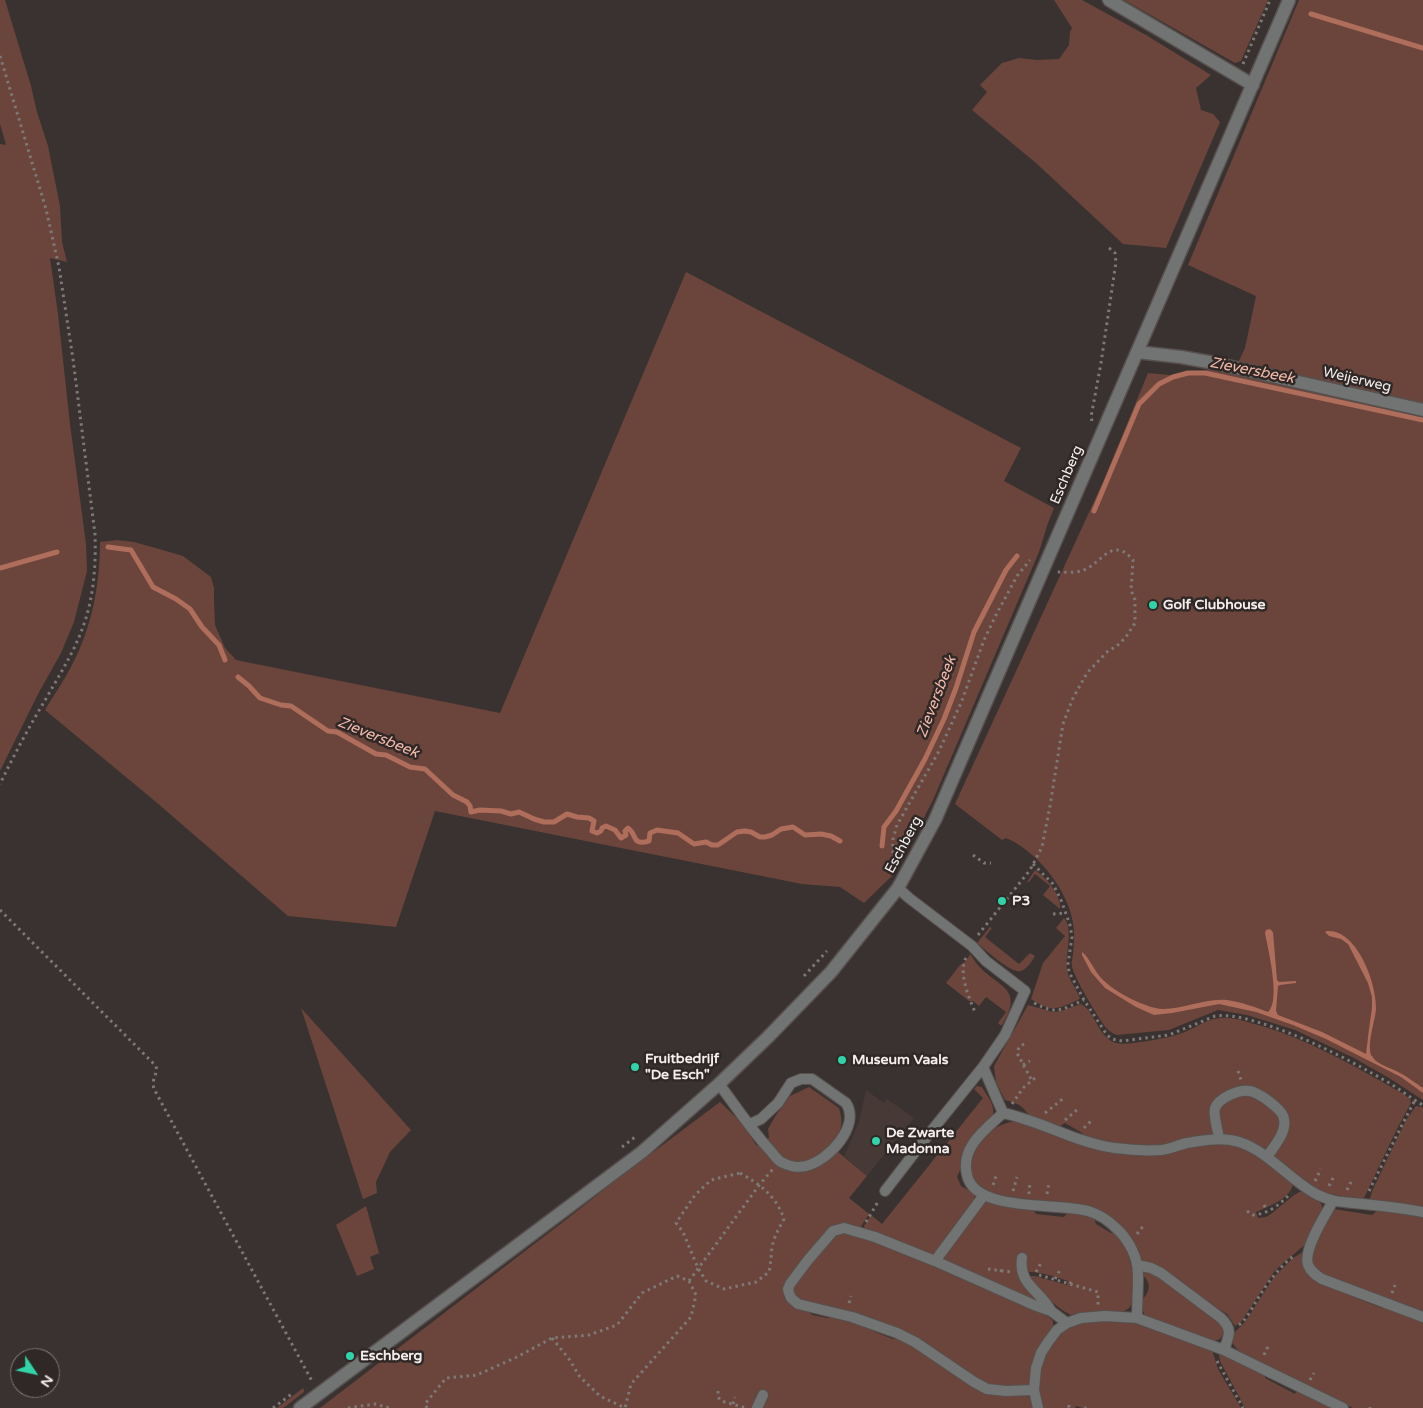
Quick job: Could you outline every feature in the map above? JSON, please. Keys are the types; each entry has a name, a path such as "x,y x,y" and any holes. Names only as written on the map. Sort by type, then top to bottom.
{"street":[{"path":"1109,0 1253,85"},
{"name":"Eschberg","path":"300,1408 642,1152 719,1084 768,1037 831,972 898,888 934,820 1289,0"},
{"name":"Weijerweg","path":"1137,352 1214,363 1423,410"}],"lane":[{"path":"885,1191 983,1068 1005,1035 1024,990 898,888"},
{"path":"983,1068 1006,1113 1093,1144 1115,1148 1160,1150 1219,1138 1240,1142 1267,1157 1317,1195 1333,1201 1423,1212"},
{"path":"719,1084 764,1143 779,1161 793,1167 807,1166 835,1149 846,1133 850,1119 850,1109 846,1103 812,1078 801,1079 792,1083 778,1103 761,1119 750,1124"},
{"path":"1219,1138 1215,1113 1216,1107 1221,1101 1234,1093 1249,1091 1258,1094 1279,1110 1284,1118 1284,1128 1267,1157"},
{"path":"1006,1113 977,1138 967,1155 966,1170 968,1179 975,1190 996,1199 1078,1209 1096,1214 1112,1225 1125,1238 1138,1265 1137,1318"},
{"path":"935,1261 984,1195"},
{"path":"1333,1201 1309,1247 1308,1264 1316,1275 1322,1279 1423,1317"},
{"path":"1034,1390 1006,1391 987,1389 915,1342 897,1333 852,1317 794,1302 788,1289 790,1284 833,1231 844,1228 862,1232 935,1261 1034,1305 1052,1311 1067,1322"},
{"path":"1022,1258 1020,1267 1025,1280 1052,1311"},
{"path":"1138,1265 1151,1268 1173,1281 1222,1318 1230,1330 1221,1349"},
{"path":"1038,1408 1034,1390 1036,1368 1041,1353 1058,1330 1067,1322 1092,1316 1137,1318 1221,1349 1343,1408"},
{"path":"757,1408 763,1395"}],"path":[{"path":"1240,79 1244,60 1270,0"},
{"path":"0,56 46,209 59,268 75,369 95,534 92,592 78,639 0,784"},
{"path":"1097,415 1094,424 1091,417 1116,262 1115,253 1108,246"},
{"path":"975,1012 968,997 962,966 972,946 993,916 1030,870 1042,847 1063,724 1073,698 1087,673 1126,637 1135,623 1135,600 1131,590 1133,560 1130,555 1118,550 1109,551 1090,567 1082,571 1042,572"},
{"path":"892,868 894,863 893,839 897,824 939,751 961,703 984,640 1008,590 1032,559"},
{"path":"973,855 984,863 990,863"},
{"path":"1033,864 1053,884 1066,913 1072,938 1068,964 1069,972 1084,1000 1107,1035 1122,1041 1169,1035 1215,1016 1223,1015 1256,1021 1318,1044 1392,1085 1423,1105"},
{"path":"0,910 156,1066 156,1073 152,1081 154,1089 310,1379"},
{"path":"1053,914 1066,913"},
{"path":"799,982 830,948"},
{"path":"1022,996 1045,1008 1057,1011 1084,1000"},
{"path":"1024,1044 1019,1046 1017,1053 1032,1081"},
{"path":"1023,1065 1030,1061"},
{"path":"1006,1113 1023,1088 1035,1078"},
{"path":"1037,1123 1041,1116 1065,1097"},
{"path":"1363,1204 1415,1100"},
{"path":"618,1150 642,1132"},
{"path":"689,1281 779,1161"},
{"path":"740,1172 760,1184 780,1207 784,1220 776,1232 772,1246 772,1261 769,1272 756,1282 724,1289 706,1281 698,1268 684,1232 676,1223 695,1195 711,1180 740,1172"},
{"path":"1247,1211 1253,1215 1267,1212 1277,1206 1300,1183"},
{"path":"862,1232 864,1224 885,1191"},
{"path":"1264,1205 1267,1212"},
{"path":"1230,1330 1242,1323 1280,1267 1309,1247"},
{"path":"1035,1274 1042,1263"},
{"path":"1001,1272 1002,1266"},
{"path":"1055,1280 1060,1270"},
{"path":"427,1408 425,1404 446,1378 477,1375 517,1357 552,1338 589,1335 617,1325 642,1293 677,1276 689,1281 696,1295 691,1317 632,1384 625,1408 600,1396 580,1377 569,1359 552,1338"},
{"path":"1070,1284 1073,1279"},
{"path":"1090,1290 1093,1287"},
{"path":"1098,1292 1098,1306"},
{"path":"1264,1353 1269,1344"},
{"path":"1221,1349 1216,1360 1243,1408"},
{"path":"718,1391 718,1397 721,1401 746,1408"},
{"path":"273,1408 295,1392"},
{"path":"733,1404 735,1397"},
{"path":"348,1408 374,1404 390,1408"},
{"path":"1068,1405 1072,1408"}],"shaded area":[{"path":"0,0 5,0 31,86 48,146 60,206 62,242 67,262 50,258 86,544 87,571 74,622 61,653 38,694 0,771 0,144 6,145 0,124"},
{"path":"1054,0 1082,0 1146,35 1211,75 1196,88 1201,110 1213,114 1220,122 1166,248 1123,244 1036,163 972,110 987,92 980,85 1002,63 1019,58 1037,60 1059,59 1069,45 1072,28"},
{"path":"1124,0 1268,0 1241,61 1235,63"},
{"path":"1299,0 1423,0 1423,1100 1354,1058 1295,1030 1247,1015 1218,1010 1169,1030 1117,1035 1111,1032 1093,1008 1072,966 1073,923 1070,910 1058,885 1040,862 1029,852 1006,838 1002,840 955,804 1103,482 1148,373 1181,376 1238,363 1245,348 1256,296 1188,265"},
{"path":"686,272 1021,448 1004,481 1054,508 1039,552 933,800 896,872 864,903 840,887 802,884 435,811 396,927 288,916 156,802 45,710 80,649 90,620 100,558 100,542 117,540 134,542 183,556 211,577 214,588 215,625 225,648 236,660 500,713"},
{"path":"1035,870 1044,877 1056,893 1060,909 1043,895 1050,886 1035,874 1027,882"},
{"path":"1064,918 1068,929 1068,973 1080,998 1059,1008 1049,1008 1031,999 1043,963 1065,936 1056,928"},
{"path":"990,927 992,928 985,937 1019,964 1030,953 1035,956 1025,969 1017,971 1011,969 977,943"},
{"path":"1270,929 1273,932 1277,980 1279,982 1296,981 1296,983 1278,986 1276,1011 1278,1015 1322,1032 1366,1054 1372,997 1368,983 1348,944 1341,939 1329,936 1325,932 1338,933 1356,948 1369,973 1373,986 1376,1009 1371,1038 1371,1055 1379,1063 1423,1088 1423,1093 1401,1077 1326,1039 1256,1012 1219,1004 1154,1015 1136,1007 1105,988 1091,972 1082,955 1082,952 1099,976 1110,986 1129,998 1150,1007 1171,1009 1211,1001 1227,1000 1243,1003 1268,1012 1272,1006 1274,986 1265,933 1266,930"},
{"path":"970,954 977,964 1000,983 1010,995 1009,1012 1002,1025 998,1023 1006,1012 986,997 979,1006 973,1001 969,1001 946,983"},
{"path":"1081,1004 1090,1013 1105,1036 1121,1044 1166,1038 1210,1020 1221,1018 1236,1019 1271,1029 1310,1044 1347,1063 1402,1093 1410,1099 1411,1103 1363,1200 1326,1193 1309,1185 1275,1158 1274,1156 1287,1124 1259,1092 1221,1097 1214,1132 1211,1136 1155,1146 1123,1145 1083,1136 1082,1133 1065,1123 1059,1127 1030,1116 1016,1103 1005,1100 996,1082 994,1066 1028,1005 1053,1012"},
{"path":"301,1008 411,1130 390,1152 376,1182 377,1193 363,1199"},
{"path":"977,1086 982,1087 990,1100 993,1107 993,1115 963,1155 957,1177 961,1186 974,1193 975,1200 933,1256 865,1230 864,1226 871,1215 882,1224 983,1098 974,1089"},
{"path":"809,1087 839,1108 841,1128 832,1147 867,1176 849,1198 869,1214 860,1228 846,1225 787,1285 812,1315 828,1318 832,1316 872,1327 875,1332 893,1339 898,1337 978,1388 1025,1394 1031,1398 1034,1408 320,1408 720,1102 744,1125 756,1145 769,1138 768,1129 790,1096"},
{"path":"866,1090 884,1103 887,1099 914,1118 867,1176 844,1156 859,1122"},
{"path":"1250,1094 1265,1102 1282,1120 1280,1129 1267,1149 1223,1135 1218,1111 1231,1099"},
{"path":"1416,1106 1423,1107 1423,1207 1369,1201 1406,1120"},
{"path":"1015,1121 1020,1121 1076,1143 1176,1151 1197,1146 1232,1144 1259,1157 1293,1184 1284,1198 1256,1212 1258,1218 1270,1215 1302,1191 1317,1198 1323,1210 1307,1243 1274,1272 1241,1322 1235,1326 1227,1314 1140,1260 1123,1228 1053,1203 1008,1196 982,1188 973,1179 970,1167 973,1151 980,1140 990,1131"},
{"path":"986,1202 1033,1209 1036,1214 1064,1217 1068,1212 1085,1215 1094,1218 1096,1224 1111,1233 1116,1233 1125,1246 1131,1267 1134,1292 1130,1306 1122,1312 1071,1315 1054,1303 1029,1278 1030,1276 1035,1276 1067,1285 1068,1281 1037,1273 1025,1272 1020,1274 1019,1278 1043,1304 944,1260 945,1255"},
{"path":"366,1206 379,1253 370,1257 374,1269 357,1276 336,1225"},
{"path":"1334,1209 1372,1215 1378,1210 1423,1216 1423,1314 1320,1273 1313,1264 1312,1255 1323,1226"},
{"path":"839,1231 895,1248 1049,1317 1053,1321 1053,1328 1037,1353 1031,1368 1029,1384 1011,1388 983,1383 928,1346 797,1299 793,1292 796,1281"},
{"path":"1303,1252 1304,1263 1352,1293 1353,1297 1382,1308 1384,1305 1423,1320 1423,1408 1353,1408 1245,1355 1233,1344 1234,1333 1245,1322 1274,1277 1293,1258"},
{"path":"1145,1271 1155,1273 1221,1323 1224,1333 1220,1339 1214,1341 1146,1316 1141,1304 1149,1288 1146,1279 1142,1275"},
{"path":"1097,1320 1138,1324 1211,1350 1218,1369 1241,1408 1082,1408 1076,1406 1075,1408 1042,1408 1040,1374 1045,1358 1054,1342 1068,1328"},
{"path":"1221,1354 1266,1375 1265,1378 1295,1394 1297,1390 1333,1408 1245,1408 1220,1361 1219,1355"},
{"path":"303,1388 304,1392 286,1406 277,1408"}],"waterway":[{"path":"1311,14 1423,48"},
{"name":"Zieversbeek","path":"1094,511 1139,404 1159,384 1173,377 1188,373 1205,373 1423,420"},
{"name":"Zieversbeek","path":"108,547 131,550 153,587 190,609 202,627 219,645 225,660"},
{"name":"Zieversbeek","path":"0,568 57,552"},
{"name":"Zieversbeek","path":"882,846 884,827 896,811 925,759 944,719 974,632 1006,570 1017,556"},
{"name":"Zieversbeek","path":"238,677 260,698 281,705 291,706 328,731 337,732 376,754 386,755 410,767 425,769 453,795 467,802 471,812 480,810 501,811 511,814 519,812 544,822 554,822 567,814 589,818 594,821 592,831 597,833 606,826 615,830 621,838 626,835 625,831 628,828 637,841 640,842 649,841 650,833 657,830 678,833 694,844 706,842 718,845 737,832 751,832 760,837 765,837 781,829 793,827 805,835 821,834 831,836 840,841"}],"place":[{"name":"Golf Clubhouse","path":"1153,605"},
{"name":"P3","path":"1002,901"},
{"name":"Museum Vaals","path":"842,1060"},
{"name":"Fruitbedrijf \"De Esch\"","path":"635,1067"},
{"name":"De Zwarte Madonna","path":"876,1141"},
{"name":"Eschberg","path":"350,1356"}]}
